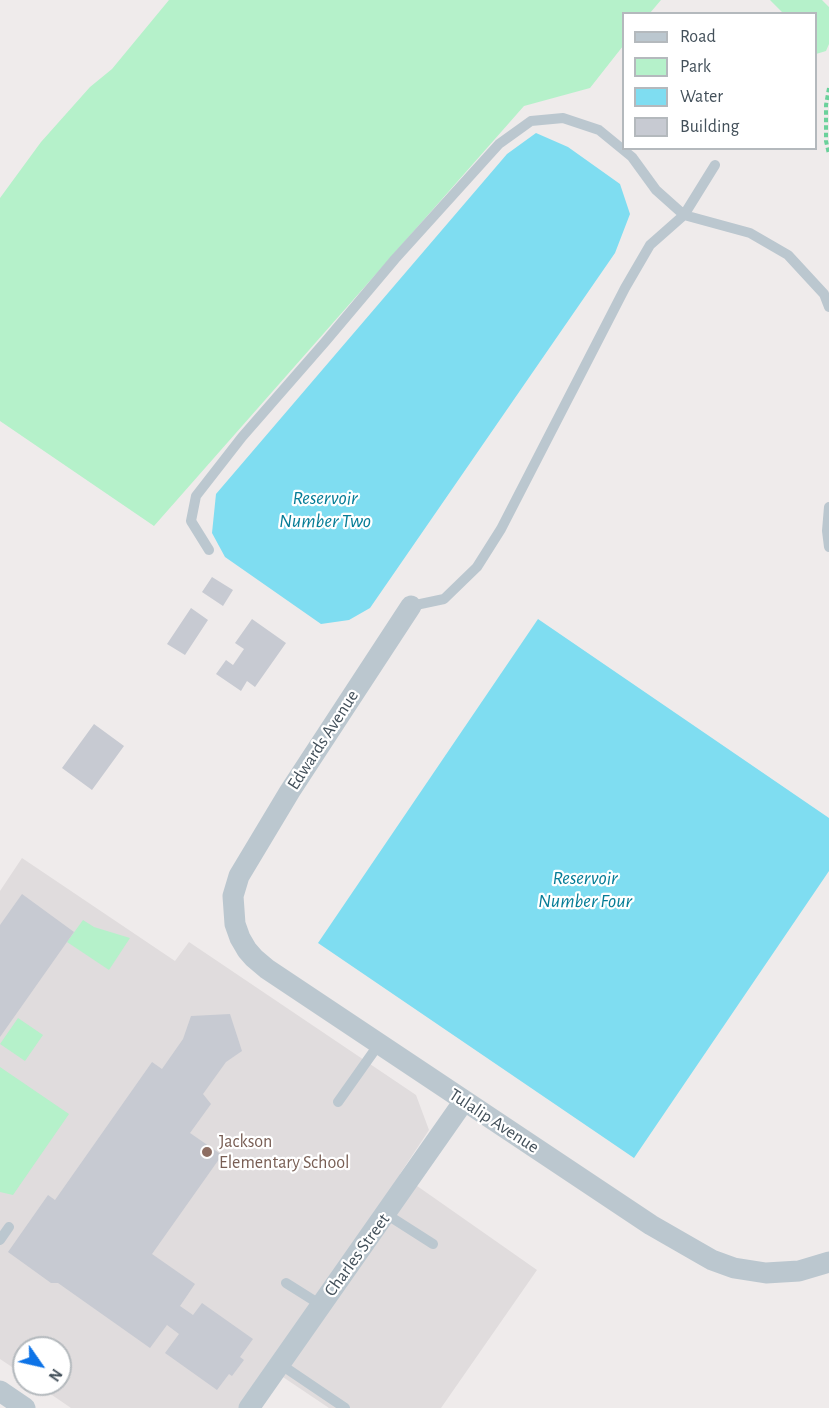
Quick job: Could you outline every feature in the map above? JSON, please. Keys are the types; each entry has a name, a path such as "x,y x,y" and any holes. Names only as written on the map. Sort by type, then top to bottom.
{"street":[{"name":"Edwards Avenue","path":"239,876 290,791 411,606"},
{"name":"Tulalip Avenue","path":"239,876 233,896 235,924 240,938 254,958 267,969 651,1225 712,1260 734,1268 766,1273 799,1271 829,1262"},
{"name":"Charles Street","path":"249,1408 464,1101"},
{"path":"0,1391 25,1408"}],"lane":[{"path":"209,550 191,521 196,496 242,437 394,259 499,144 531,121 563,118 599,130 622,149"},
{"path":"623,150 632,157 656,190 684,215 750,232 788,255 824,294 829,307"},
{"path":"411,606 444,599 477,567 501,529 640,262 651,245 684,215 715,165"},
{"path":"829,507 827,531 829,547"},
{"path":"338,1102 379,1044"},
{"path":"386,1214 433,1244"},
{"path":"0,1240 9,1227"},
{"path":"286,1283 321,1305"},
{"path":"280,1364 345,1408"}],"path":[{"path":"829,88 826,105 826,141 829,154"}],"shaded area":[{"name":"Jackson Elementary School","path":"22,858 175,961 189,942 416,1095 429,1130 400,1174 537,1270 441,1408 329,1408 268,1367 239,1408 71,1408 54,1396 72,1396 72,1336 12,1336 12,1367 0,1359 0,891"}],"green space":[{"path":"169,0 661,0 651,12 622,12 622,47 590,88 524,106 154,526 0,421 0,198 41,142 90,87 112,69"},
{"path":"770,0 822,0 829,7 829,44 826,51 817,54 817,12 782,12"},
{"path":"83,920 94,927 130,938 109,970 67,942"},
{"path":"18,1018 43,1035 25,1061 0,1044"},
{"path":"0,1067 69,1114 13,1195 0,1192"}],"water":[{"name":"Reservoir Number Two","path":"536,133 568,147 620,184 630,214 615,253 370,608 349,620 321,624 225,557 212,533 216,494 507,154"},
{"name":"Reservoir Number Four","path":"538,619 829,818 829,871 634,1158 318,943"}],"building":[{"path":"212,577 233,590 223,606 202,592"},
{"path":"191,608 208,620 185,655 167,644"},
{"path":"252,619 286,643 255,687 247,681 241,691 216,674 226,660 233,665 244,649 235,643"},
{"path":"94,724 124,746 92,790 62,768"},
{"path":"22,894 74,932 0,1037 0,925"},
{"name":"Jackson Elementary School","path":"230,1014 242,1051 226,1062 203,1094 211,1104 190,1133 222,1155 152,1254 195,1284 180,1306 193,1315 202,1303 253,1339 240,1357 244,1360 217,1390 165,1353 179,1334 167,1325 150,1348 58,1283 51,1283 8,1252 48,1195 55,1200 152,1062 162,1069 183,1039 191,1016"}],"place":[{"name":"Jackson Elementary School","path":"207,1152"}]}
